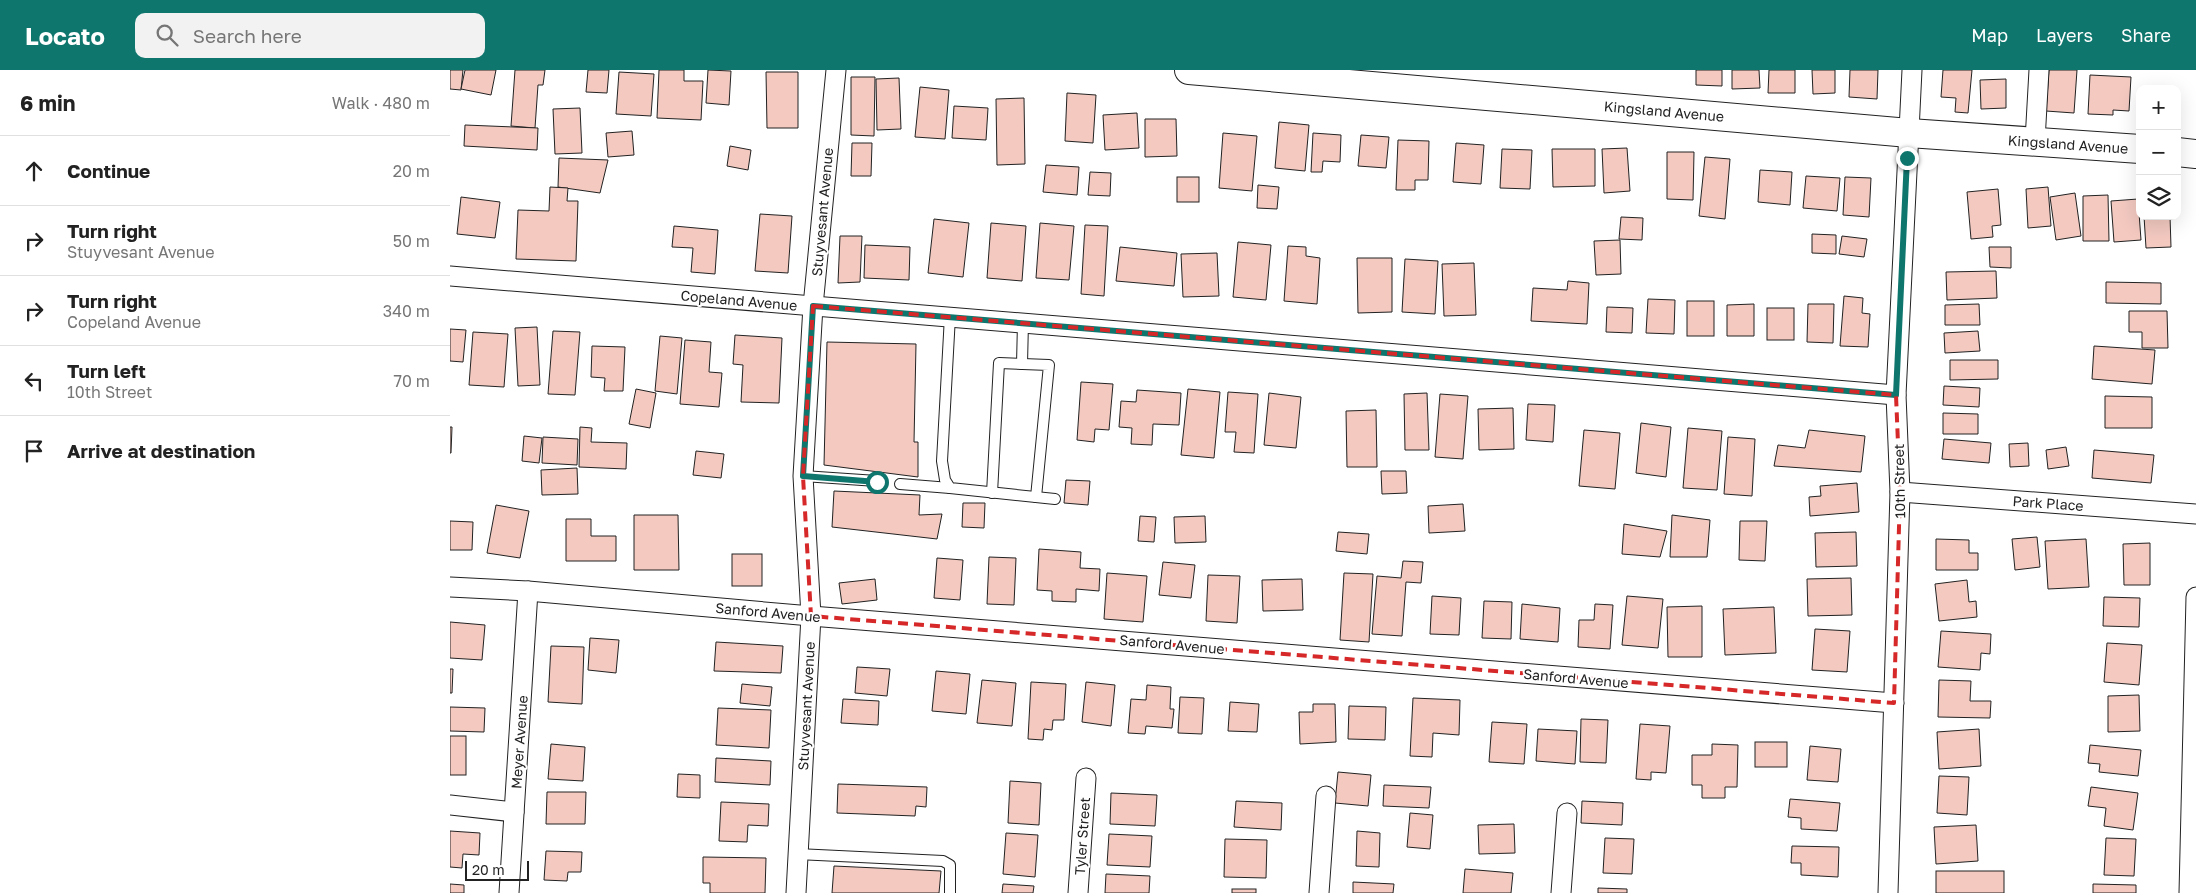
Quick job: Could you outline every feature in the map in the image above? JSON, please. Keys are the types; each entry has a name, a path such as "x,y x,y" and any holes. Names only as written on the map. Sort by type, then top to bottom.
{"main road":[{"name":"Kingsland Avenue","path":"1189,70 1909,133 2034,140 2136,149"},
{"path":"2181,152 2196,154"}],"street":[{"name":"Stuyvesant Avenue","path":"796,893 811,616 803,476 813,306 836,70"},
{"name":"10th Street","path":"1888,893 1900,492 1896,395 1912,70"},
{"path":"2034,140 2039,70"},
{"name":"Copeland Avenue","path":"450,276 1896,395"},
{"name":"Park Place","path":"1900,492 2196,514"},
{"name":"Sanford Avenue","path":"450,587 528,591 811,616 1894,703"},
{"name":"Meyer Avenue","path":"509,893 528,591"},
{"path":"2189,893 2193,861 2196,597"},
{"name":"Tyler Street","path":"1078,893 1086,778"},
{"path":"1319,893 1326,796"},
{"path":"450,806 514,812"},
{"path":"1562,893 1567,813"}],"lane":[{"path":"950,316 942,461 945,480 950,488"},
{"path":"1022,364 1023,322"},
{"path":"992,493 999,363 1049,365 1036,497"},
{"path":"803,476 877,482"},
{"path":"900,484 1055,499"},
{"path":"797,854 943,861 950,865 950,893"}],"highlighted area":[{"path":"813,306 1896,395 1900,492 1894,703 811,616 803,476"}],"building":[{"path":"450,70 463,70 461,90 450,89"},
{"path":"465,70 496,70 491,95 461,89"},
{"path":"515,70 545,70 543,85 538,85 535,128 511,126"},
{"path":"588,70 609,70 607,93 586,92"},
{"path":"659,70 684,70 684,81 703,81 701,120 657,118"},
{"path":"708,70 731,71 729,105 706,103"},
{"path":"1696,70 1722,70 1722,86 1696,85"},
{"path":"1732,70 1759,70 1760,88 1732,89"},
{"path":"1769,70 1795,70 1795,93 1768,93"},
{"path":"1812,70 1835,70 1835,93 1813,94"},
{"path":"1850,70 1878,70 1877,99 1849,97"},
{"path":"1943,70 1972,70 1968,113 1955,112 1956,98 1941,97"},
{"path":"2049,70 2077,70 2074,113 2046,111"},
{"path":"619,72 654,74 651,116 616,114"},
{"path":"766,72 798,72 798,128 767,128"},
{"path":"2090,75 2131,77 2129,111 2113,110 2113,115 2088,114"},
{"path":"851,77 875,77 874,136 851,135"},
{"path":"899,78 901,129 877,130 876,79"},
{"path":"2006,79 2006,108 1981,109 1980,80"},
{"path":"920,87 949,90 945,139 915,137"},
{"path":"1067,93 1096,95 1093,143 1065,141"},
{"path":"1024,98 1025,164 997,165 996,99"},
{"path":"954,106 988,108 986,140 952,138"},
{"path":"580,108 582,153 555,154 553,109"},
{"path":"1137,113 1139,148 1105,150 1103,115"},
{"path":"1145,119 1176,119 1177,156 1145,157"},
{"path":"1279,122 1309,125 1305,171 1275,168"},
{"path":"465,125 538,128 537,150 464,146"},
{"path":"632,131 634,155 608,157 606,133"},
{"path":"1223,133 1257,136 1252,191 1219,188"},
{"path":"1313,133 1341,135 1340,162 1323,161 1322,172 1311,172"},
{"path":"1361,135 1389,137 1386,168 1358,166"},
{"path":"1398,140 1429,141 1428,180 1415,180 1415,190 1396,190"},
{"path":"852,143 872,143 871,176 851,176"},
{"path":"1456,143 1484,145 1481,184 1453,182"},
{"path":"730,146 751,150 748,170 727,166"},
{"path":"1627,148 1630,191 1604,193 1602,149"},
{"path":"1502,149 1532,150 1530,189 1500,188"},
{"path":"1552,149 1595,149 1595,186 1553,187"},
{"path":"1667,152 1694,152 1693,200 1667,199"},
{"path":"1705,157 1730,159 1725,219 1699,216"},
{"path":"559,158 608,160 600,193 558,187"},
{"path":"1046,165 1079,167 1077,195 1043,192"},
{"path":"1760,170 1792,172 1790,205 1758,202"},
{"path":"1090,172 1111,173 1110,196 1088,195"},
{"path":"1806,176 1840,178 1837,211 1803,208"},
{"path":"1177,177 1199,177 1199,202 1177,202"},
{"path":"1845,177 1871,178 1869,217 1843,215"},
{"path":"1258,185 1279,187 1277,209 1257,208"},
{"path":"550,187 568,188 567,201 578,201 576,261 516,259 518,210 549,211"},
{"path":"2048,187 2051,226 2028,228 2026,189"},
{"path":"1998,189 2001,225 1992,226 1993,237 1971,239 1967,192"},
{"path":"2075,193 2081,236 2056,240 2050,197"},
{"path":"2108,195 2109,241 2083,241 2083,196"},
{"path":"461,197 500,202 495,238 457,234"},
{"path":"2136,199 2136,220 2140,220 2141,240 2114,242 2111,201"},
{"path":"760,214 792,216 788,273 755,271"},
{"path":"1621,217 1643,218 1642,240 1619,239"},
{"path":"934,219 969,223 963,277 928,273"},
{"path":"2144,220 2170,220 2171,247 2146,248"},
{"path":"991,223 1026,226 1022,281 987,278"},
{"path":"1040,223 1074,226 1069,280 1036,278"},
{"path":"1085,225 1108,226 1104,296 1081,294"},
{"path":"674,226 718,230 715,274 691,272 693,248 672,247"},
{"path":"1812,234 1836,235 1836,254 1812,253"},
{"path":"840,236 862,236 860,282 838,283"},
{"path":"1842,236 1867,239 1864,257 1839,254"},
{"path":"1620,240 1621,274 1596,275 1594,241"},
{"path":"1238,242 1271,245 1266,300 1233,297"},
{"path":"865,245 910,247 909,280 864,278"},
{"path":"1288,246 1306,247 1306,256 1320,258 1317,304 1284,301"},
{"path":"1120,247 1177,253 1174,286 1116,281"},
{"path":"1989,247 2011,247 2011,268 1990,267"},
{"path":"1217,253 1219,296 1183,297 1181,254"},
{"path":"1357,258 1392,258 1392,312 1358,313"},
{"path":"1405,259 1438,261 1435,314 1402,312"},
{"path":"1474,263 1476,315 1444,316 1442,264"},
{"path":"1996,271 1997,298 1947,300 1946,272"},
{"path":"1568,281 1589,283 1587,324 1531,321 1533,288 1567,290"},
{"path":"2106,282 2161,283 2161,304 2106,303"},
{"path":"1844,296 1863,298 1862,313 1870,314 1868,347 1840,346"},
{"path":"1648,299 1675,300 1674,334 1646,333"},
{"path":"1687,301 1714,301 1714,336 1687,336"},
{"path":"1754,304 1754,336 1727,336 1727,305"},
{"path":"1808,304 1834,304 1833,343 1807,342"},
{"path":"1979,304 1980,325 1945,325 1945,305"},
{"path":"1607,307 1633,308 1632,333 1606,332"},
{"path":"1767,308 1794,308 1794,340 1767,340"},
{"path":"2129,311 2167,311 2168,348 2142,348 2142,332 2129,332"},
{"path":"537,327 540,385 518,386 515,328"},
{"path":"450,329 466,330 463,362 450,361"},
{"path":"553,331 580,332 575,395 548,394"},
{"path":"1978,331 1980,351 1945,353 1944,333"},
{"path":"473,332 508,334 504,387 469,385"},
{"path":"735,335 782,338 779,403 741,402 743,365 733,364"},
{"path":"660,336 682,338 677,394 655,391"},
{"path":"685,340 711,342 709,372 722,373 719,407 680,404"},
{"path":"827,342 916,344 914,442 918,442 918,477 824,465"},
{"path":"592,346 625,347 623,391 604,391 605,378 591,377"},
{"path":"2094,346 2155,350 2152,384 2092,379"},
{"path":"1950,360 1998,360 1998,379 1950,380"},
{"path":"1081,382 1113,384 1109,430 1095,429 1094,442 1077,440"},
{"path":"1944,386 1980,388 1979,407 1943,405"},
{"path":"636,389 656,393 650,428 629,424"},
{"path":"1188,389 1220,392 1214,458 1181,455"},
{"path":"1137,390 1181,393 1179,425 1153,424 1152,445 1131,444 1132,428 1119,427 1121,401 1136,402"},
{"path":"1228,392 1258,394 1254,453 1234,452 1236,432 1225,432"},
{"path":"1269,393 1301,397 1296,448 1264,445"},
{"path":"1427,393 1429,450 1405,450 1404,394"},
{"path":"1440,394 1468,396 1463,459 1435,457"},
{"path":"2105,396 2152,397 2152,428 2105,428"},
{"path":"1528,404 1555,405 1553,442 1526,440"},
{"path":"1513,408 1514,449 1479,450 1478,409"},
{"path":"1376,410 1377,467 1347,467 1346,411"},
{"path":"1943,413 1978,414 1978,434 1943,434"},
{"path":"1641,423 1671,427 1666,477 1636,473"},
{"path":"450,427 452,427 451,453 450,453"},
{"path":"580,427 592,428 591,442 627,443 626,469 579,467"},
{"path":"1688,428 1722,431 1717,490 1683,488"},
{"path":"1584,430 1620,433 1615,489 1579,486"},
{"path":"1809,430 1865,436 1861,472 1774,466 1778,445 1805,448"},
{"path":"524,436 542,438 539,463 522,461"},
{"path":"543,437 578,439 577,465 542,463"},
{"path":"1728,437 1755,439 1752,496 1724,494"},
{"path":"1944,439 1991,443 1989,463 1942,459"},
{"path":"2028,443 2029,466 2010,467 2009,444"},
{"path":"2066,447 2069,466 2048,469 2046,450"},
{"path":"2094,450 2154,455 2151,483 2092,478"},
{"path":"696,451 724,454 721,478 693,475"},
{"path":"577,468 578,494 542,495 541,470"},
{"path":"1381,471 1406,471 1407,493 1382,494"},
{"path":"1066,480 1090,481 1088,505 1064,503"},
{"path":"1857,483 1859,512 1810,516 1809,497 1821,496 1820,486"},
{"path":"834,491 920,495 919,515 942,514 937,539 832,527"},
{"path":"963,503 985,503 984,528 962,527"},
{"path":"1463,504 1465,531 1429,533 1428,506"},
{"path":"496,505 529,511 520,558 487,553"},
{"path":"634,515 678,515 679,570 634,570"},
{"path":"1672,515 1710,520 1707,557 1670,557"},
{"path":"1140,516 1156,517 1154,542 1138,541"},
{"path":"1205,516 1206,542 1175,543 1174,517"},
{"path":"566,519 591,519 591,536 616,536 616,561 566,561"},
{"path":"450,521 473,522 472,550 450,550"},
{"path":"1740,521 1767,521 1765,561 1739,560"},
{"path":"1624,524 1667,531 1660,557 1622,554"},
{"path":"1338,532 1369,534 1367,554 1336,551"},
{"path":"1856,532 1857,566 1816,567 1815,533"},
{"path":"2037,537 2040,567 2015,570 2012,539"},
{"path":"1936,539 1969,540 1969,553 1978,553 1978,570 1936,570"},
{"path":"2086,539 2089,587 2048,589 2045,541"},
{"path":"2150,543 2150,585 2124,585 2123,544"},
{"path":"1039,549 1081,552 1080,568 1100,569 1099,591 1076,589 1076,602 1052,601 1052,591 1037,590"},
{"path":"732,554 762,554 762,586 732,586"},
{"path":"989,557 1016,558 1014,605 987,604"},
{"path":"937,558 963,560 960,600 934,598"},
{"path":"1403,561 1423,562 1421,583 1406,582 1402,636 1372,634 1377,576 1401,578"},
{"path":"1163,562 1195,565 1191,598 1159,595"},
{"path":"1107,573 1147,576 1143,622 1104,619"},
{"path":"1344,573 1373,574 1369,642 1340,640"},
{"path":"1208,575 1240,576 1237,623 1206,621"},
{"path":"1851,578 1852,615 1808,616 1807,579"},
{"path":"875,579 877,600 842,604 839,583"},
{"path":"1302,579 1303,610 1263,611 1262,580"},
{"path":"1967,580 1969,602 1976,601 1977,617 1939,621 1935,584"},
{"path":"1432,596 1461,598 1459,635 1430,634"},
{"path":"1627,596 1663,599 1658,648 1622,645"},
{"path":"2104,597 2140,598 2139,627 2103,626"},
{"path":"1484,601 1512,602 1511,639 1482,638"},
{"path":"1522,604 1560,608 1558,642 1520,639"},
{"path":"1595,604 1613,605 1610,649 1578,647 1579,620 1594,620"},
{"path":"1702,606 1702,657 1668,657 1667,607"},
{"path":"1774,607 1776,653 1725,655 1723,609"},
{"path":"450,622 485,625 482,660 450,658"},
{"path":"1815,629 1850,631 1847,672 1812,670"},
{"path":"1941,631 1991,634 1990,654 1981,653 1980,670 1938,667"},
{"path":"590,638 619,640 616,673 588,670"},
{"path":"716,642 783,646 781,673 714,671"},
{"path":"2107,643 2142,645 2139,685 2104,682"},
{"path":"551,646 584,647 582,704 548,702"},
{"path":"857,667 890,669 887,696 855,693"},
{"path":"450,669 453,669 452,693 450,693"},
{"path":"936,671 970,674 966,714 932,711"},
{"path":"982,680 1016,683 1012,726 977,723"},
{"path":"1939,680 1971,681 1970,701 1991,701 1990,718 1938,717"},
{"path":"1031,682 1066,684 1064,720 1053,720 1052,730 1044,729 1043,740 1028,739"},
{"path":"1086,682 1115,685 1111,726 1082,722"},
{"path":"742,684 772,687 770,706 740,703"},
{"path":"1147,685 1171,687 1170,709 1174,709 1172,728 1146,726 1145,734 1128,733 1131,699 1146,700"},
{"path":"2139,695 2140,731 2108,732 2108,696"},
{"path":"1180,697 1204,698 1202,734 1178,733"},
{"path":"1413,698 1460,700 1459,735 1433,733 1432,757 1410,756"},
{"path":"843,699 879,701 878,725 841,723"},
{"path":"1230,702 1259,704 1257,732 1228,731"},
{"path":"1313,704 1335,704 1336,742 1300,744 1299,712 1313,712"},
{"path":"1349,706 1386,707 1385,740 1348,739"},
{"path":"450,707 485,708 484,732 450,731"},
{"path":"718,708 771,710 769,748 716,745"},
{"path":"1581,719 1608,720 1606,763 1580,762"},
{"path":"1492,722 1527,724 1524,764 1489,762"},
{"path":"1640,724 1670,726 1666,773 1651,772 1651,780 1636,779"},
{"path":"1538,729 1577,731 1575,764 1536,761"},
{"path":"1979,729 1981,766 1939,769 1937,732"},
{"path":"450,736 466,736 466,775 450,775"},
{"path":"1755,742 1787,742 1787,767 1755,767"},
{"path":"551,744 585,747 583,781 548,779"},
{"path":"1712,744 1738,745 1737,787 1725,787 1725,798 1702,798 1702,785 1692,785 1692,755 1712,755"},
{"path":"2090,745 2141,750 2138,776 2099,772 2100,764 2088,763"},
{"path":"1810,746 1841,749 1838,782 1807,780"},
{"path":"716,758 771,761 770,785 715,782"},
{"path":"1338,772 1371,775 1368,806 1335,803"},
{"path":"678,774 700,775 700,798 677,797"},
{"path":"1939,776 1969,777 1967,815 1937,813"},
{"path":"1010,781 1041,783 1039,825 1008,823"},
{"path":"838,784 927,787 926,807 916,806 915,816 837,813"},
{"path":"1384,785 1431,787 1429,808 1383,806"},
{"path":"2091,787 2138,793 2133,830 2104,826 2106,808 2088,806"},
{"path":"547,792 586,792 585,824 546,824"},
{"path":"1111,793 1157,795 1155,826 1110,824"},
{"path":"1790,799 1840,803 1837,831 1801,829 1801,818 1788,817"},
{"path":"1236,801 1282,803 1281,830 1234,827"},
{"path":"1582,801 1623,803 1622,825 1581,823"},
{"path":"721,802 769,804 768,826 748,825 747,842 719,841"},
{"path":"1410,813 1433,815 1430,849 1407,847"},
{"path":"1514,824 1515,853 1479,854 1478,825"},
{"path":"1976,825 1978,861 1936,864 1934,827"},
{"path":"450,831 480,833 479,855 463,854 462,868 450,867"},
{"path":"1357,831 1380,833 1379,867 1356,866"},
{"path":"1006,833 1038,835 1035,877 1003,874"},
{"path":"1109,834 1152,836 1150,867 1107,865"},
{"path":"1605,838 1634,839 1632,874 1603,873"},
{"path":"2106,838 2136,839 2134,876 2104,875"},
{"path":"1225,839 1267,840 1266,878 1224,877"},
{"path":"1792,846 1839,847 1838,877 1801,875 1801,863 1791,863"},
{"path":"546,851 582,852 581,872 568,872 567,881 544,880"},
{"path":"703,857 766,858 765,893 710,893 710,883 703,883"},
{"path":"834,866 941,871 939,893 832,893"},
{"path":"1465,869 1513,873 1511,893 1463,893"},
{"path":"1936,871 2004,871 2004,893 1936,893"},
{"path":"1106,874 1150,876 1149,893 1105,893"},
{"path":"1353,882 1394,884 1393,893 1353,893"},
{"path":"450,884 464,885 464,893 450,893"},
{"path":"1003,884 1034,886 1033,893 1002,893"},
{"path":"2093,884 2136,885 2136,893 2093,893"},
{"path":"1598,888 1627,889 1627,893 1598,893"},
{"path":"1232,889 1256,889 1256,893 1232,893"}],"route":[{"path":"877,482 803,476 813,306 1896,395 1907,158"}]}
